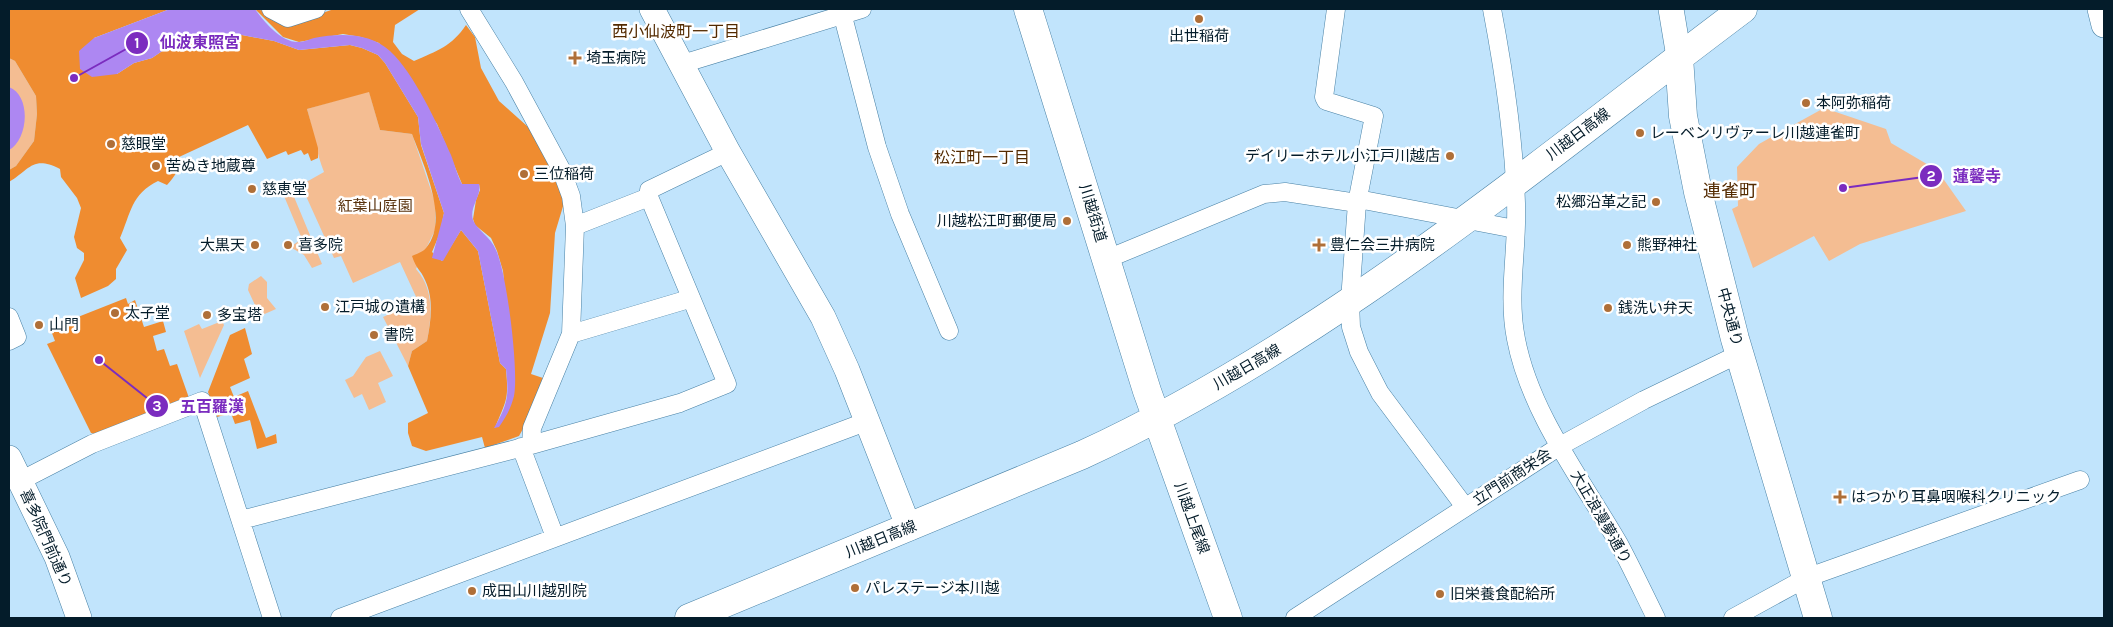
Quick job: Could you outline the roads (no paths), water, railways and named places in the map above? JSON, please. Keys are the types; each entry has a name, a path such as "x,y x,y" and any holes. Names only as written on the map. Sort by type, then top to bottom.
{"main road":[{"name":"川越街道","path":"1028,9 1156,418"},
{"name":"川越日高線","path":"689,618 1082,455 1156,418 1267,356 1350,301 1515,182 1744,9"},
{"name":"中央通り","path":"1679,57 1683,116 1690,160 1740,354 1818,618"},
{"name":"川越上尾線","path":"1156,418 1228,618"}],"street":[{"path":"271,9 288,18 316,9"},
{"path":"469,9 514,82 560,169 572,196 574,226 571,334 526,446 555,537"},
{"path":"652,9 728,152 823,317 868,422 909,528"},
{"path":"682,64 841,11 862,9"},
{"path":"1336,9 1324,97 1326,101 1374,116 1358,201 1350,301 1352,327 1358,352 1380,393 1465,508"},
{"name":"大正浪漫夢通り","path":"1492,9 1500,50 1515,182 1513,286 1515,337 1528,378 1560,446 1619,545 1656,618"},
{"name":"中央通り","path":"1671,9 1679,57"},
{"path":"2100,9 2104,24"},
{"path":"841,11 877,147 900,214 949,331"},
{"path":"241,520 526,446 680,403 726,384 689,298 649,197 649,190 728,152"},
{"path":"1107,259 1264,194 1285,192 1358,201 1464,218 1515,229"},
{"path":"574,226 649,197"},
{"path":"571,334 689,298"},
{"path":"9,317 17,336 9,340"},
{"name":"立門前商栄会","path":"1295,618 1560,446 1644,400 1740,354"},
{"path":"14,475 202,401 272,618"},
{"path":"340,618 868,422"},
{"name":"喜多院門前通り","path":"14,475 57,557 79,618"},
{"path":"1733,618 1806,578 2080,480"}],"place":[{"name":"出世稲荷","path":"1199,19"},
{"name":"埼玉病院","path":"575,58"},
{"name":"仙波東照宮","path":"74,78"},
{"name":"本阿弥稲荷","path":"1806,103"},
{"name":"レーベンリヴァーレ川越連雀町","path":"1640,133"},
{"name":"慈眼堂","path":"111,144"},
{"name":"デイリーホテル小江戸川越店","path":"1450,156"},
{"name":"苦ぬき地蔵尊","path":"156,166"},
{"name":"三位稲荷","path":"524,174"},
{"name":"蓮馨寺","path":"1843,188"},
{"name":"慈恵堂","path":"252,189"},
{"name":"松郷沿革之記","path":"1656,202"},
{"name":"川越松江町郵便局","path":"1067,221"},
{"name":"大黒天","path":"255,245"},
{"name":"喜多院","path":"288,245"},
{"name":"豊仁会三井病院","path":"1319,245"},
{"name":"熊野神社","path":"1627,245"},
{"name":"江戸城の遺構","path":"325,307"},
{"name":"銭洗い弁天","path":"1608,308"},
{"name":"太子堂","path":"115,313"},
{"name":"多宝塔","path":"207,315"},
{"name":"山門","path":"39,325"},
{"name":"書院","path":"374,335"},
{"name":"五百羅漢","path":"99,360"},
{"name":"はつかり耳鼻咽喉科クリニック","path":"1840,497"},
{"name":"パレステージ本川越","path":"855,588"},
{"name":"成田山川越別院","path":"472,591"},
{"name":"旧栄養食配給所","path":"1440,594"}],"district":[{"name":"西小仙波町一丁目","path":"676,31"},
{"name":"松江町一丁目","path":"982,157"},
{"name":"連雀町","path":"1730,191"}],"park label":[{"name":"紅葉山庭園","path":"375,206"}]}
